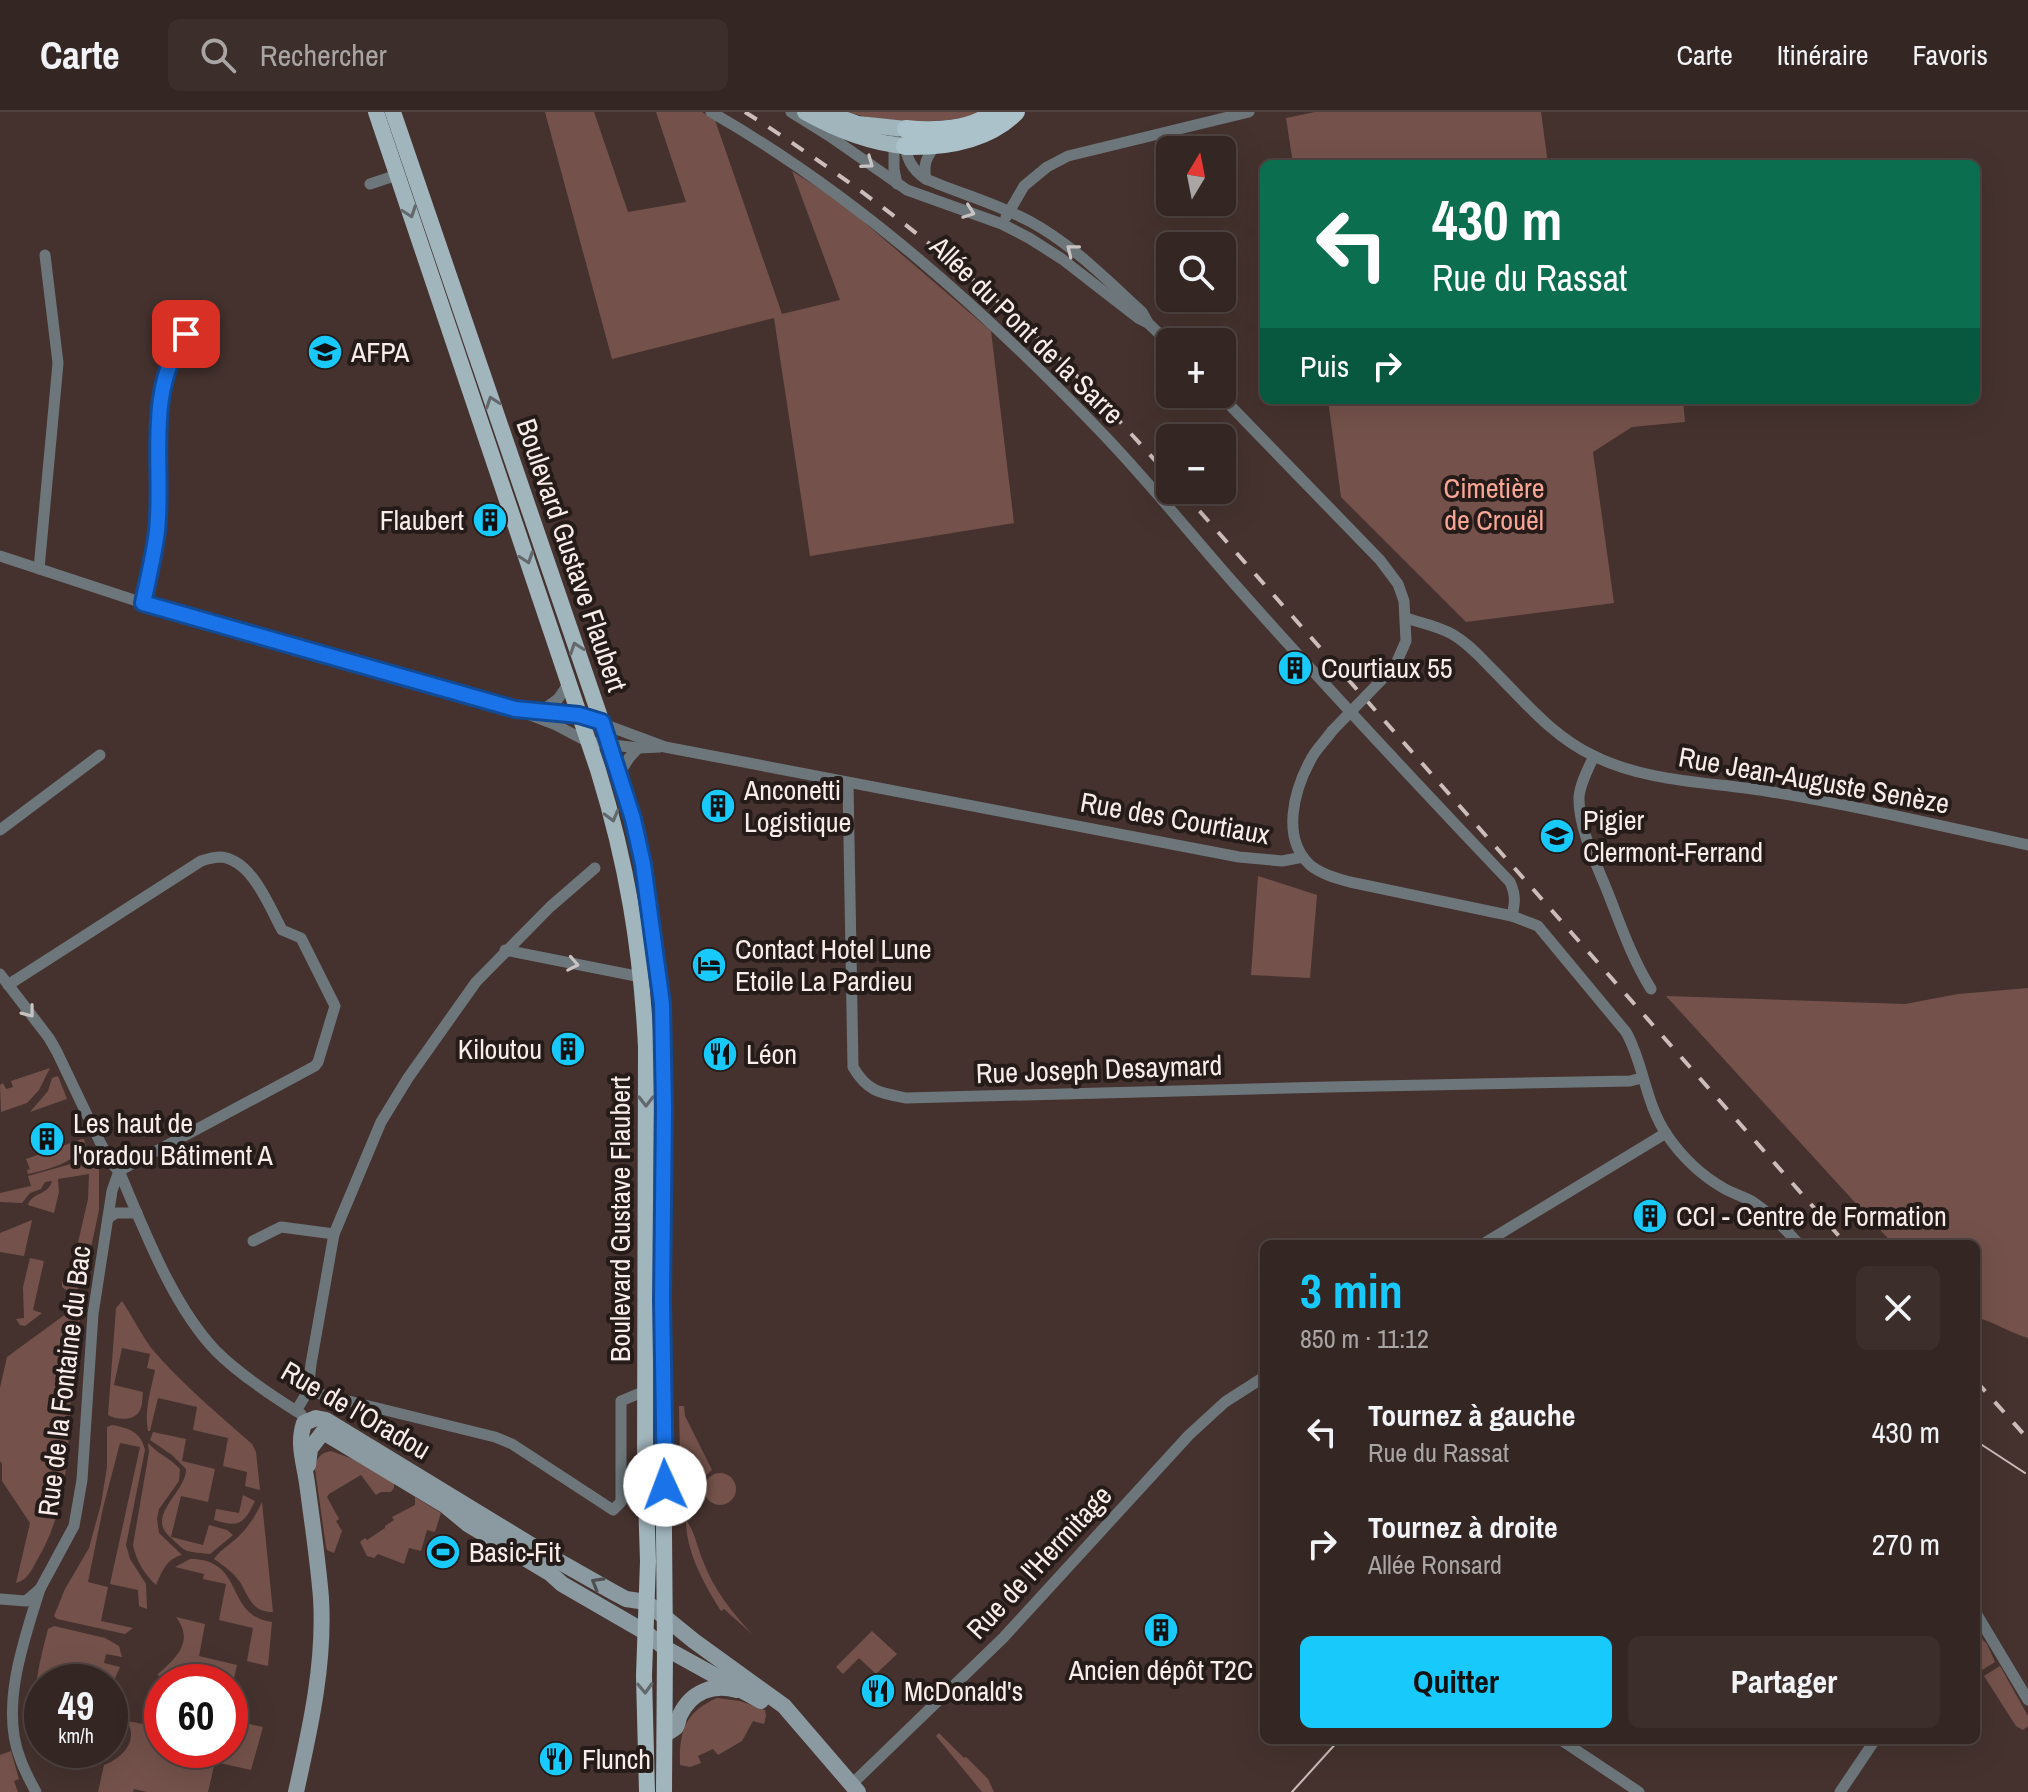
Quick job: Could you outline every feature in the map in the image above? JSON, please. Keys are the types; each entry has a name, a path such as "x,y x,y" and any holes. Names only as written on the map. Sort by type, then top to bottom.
{"highway":[{"path":"900,138 967,125 994,112"},
{"path":"900,138 935,146 978,137 994,130 1016,112"}],"main road":[{"name":"Boulevard Gustave Flaubert","path":"376,112 611,812 633,909 646,1047 647,1792"},
{"name":"Boulevard Gustave Flaubert","path":"393,112 610,746 633,819 643,864 663,1014 664,1792"},
{"path":"805,112 855,136 900,138"},
{"path":"824,112 900,138"},
{"path":"296,1792 316,1695 320,1647 320,1589 306,1478 300,1454 303,1415"},
{"name":"Rue de l'Oradou","path":"303,1415 326,1420 613,1592 626,1599 646,1602"},
{"path":"306,1478 310,1449 323,1432"},
{"name":"Rue de l'Oradou","path":"323,1432 446,1506 469,1525 645,1632 665,1648 795,1720"},
{"path":"646,1602 734,1671 776,1699 855,1788"},
{"path":"665,1735 675,1728 688,1702 697,1694 720,1687 746,1692"}],"street":[{"name":"Allée du Pont de la Sarre","path":"711,112 853,205 898,241 989,321 1104,435 1230,580 1510,882 1515,891 1512,916"},
{"path":"791,112 897,184 924,197 1002,224 1062,259 1156,331"},
{"path":"1002,224 1024,186 1047,167 1068,156 1249,112"},
{"path":"897,184 894,169 900,138"},
{"path":"900,138 911,166 926,179 1009,211 1054,236 1088,262 1142,312 1148,323"},
{"path":"926,179 926,158 935,146"},
{"path":"370,184 397,175"},
{"path":"39,569 58,363 45,255"},
{"path":"143,603 157,529 157,442 164,381 177,347 186,334 207,317"},
{"path":"1233,408 1384,564 1398,584 1404,601 1406,641 1395,666 1332,731 1311,758 1301,780 1295,800 1293,835 1303,857"},
{"path":"0,556 143,603 515,709 588,742 638,748 665,747"},
{"name":"Rue Jean-Auguste Senèze","path":"1406,618 1452,634 1471,648 1564,739 1620,766 1658,776 1765,791 1918,820 2028,845"},
{"path":"543,710 558,699 569,683"},
{"name":"Rue des Courtiaux","path":"515,709 579,715 665,747 1239,857 1282,861 1303,857 1328,875 1350,882 1512,916 1538,926 1626,1032 1634,1046 1656,1114 1687,1160 1726,1189 1752,1201 1795,1240"},
{"path":"619,774 638,748"},
{"path":"0,830 100,755"},
{"path":"1594,756 1579,796 1581,814 1627,942 1651,989"},
{"name":"Rue Joseph Desaymard","path":"848,783 853,1067 862,1082 878,1093 906,1098 1630,1081 1642,1078"},
{"path":"8,985 201,861 220,857 236,862 251,874 282,930 301,938 335,1006 315,1066 119,1171"},
{"path":"323,1432 303,1415 334,1234 381,1122 476,982 505,950 595,868"},
{"path":"505,950 641,977"},
{"name":"Rue de l'Oradou","path":"0,974 57,1052 99,1140 119,1171 169,1282 197,1329 216,1351 244,1374 303,1415"},
{"path":"1490,1240 1666,1133"},
{"name":"Rue de la Fontaine du Bac","path":"36,1792 19,1756 13,1723 14,1689 40,1589 74,1526 82,1480 93,1314 112,1191 119,1171"},
{"path":"108,1218 116,1213 137,1213"},
{"path":"253,1241 281,1227 334,1234"},
{"name":"Rue de l'Hermitage","path":"855,1788 877,1762 1003,1638 1189,1435 1225,1402 1260,1380"},
{"path":"308,1391 495,1437 512,1444 613,1510 621,1502 621,1401 645,1391"},
{"path":"0,1599 26,1601 40,1589"},
{"path":"1980,1620 2028,1700"},
{"path":"1567,1744 1639,1792"},
{"path":"1840,1792 1872,1744"}],"green space":[{"path":"545,112 594,112 628,212 686,202 656,112 702,112 715,120 782,314 840,300 792,171 843,204 991,331 1014,523 810,556 774,318 612,359"},
{"path":"848,112 980,112 952,119 914,121"},
{"path":"1315,112 1541,112 1547,160 1292,160 1286,118"},
{"name":"Cimetière de Crouël","path":"1329,404 1683,404 1685,422 1632,427 1593,452 1614,603 1466,622 1341,497"},
{"path":"1258,876 1317,895 1310,978 1251,975"},
{"path":"2028,988 2028,1338 1980,1319 1980,1240 1889,1240 1666,996 1905,1004 1958,994"},
{"path":"50,1068 39,1090 27,1103 1,1112 0,1085 3,1083 6,1089 13,1087 11,1081"},
{"path":"58,1076 67,1099 30,1112 48,1091 52,1078"},
{"path":"82,1139 87,1149 80,1154 59,1165 28,1174 27,1170 30,1169 26,1159"},
{"path":"91,1148 99,1166 99,1210 83,1285 71,1294 62,1287 62,1282 69,1282 88,1199 89,1174 58,1179 59,1192 54,1213 28,1205 48,1189 52,1181 45,1182 41,1189 30,1193 22,1203 0,1202 0,1193 31,1186 28,1176 71,1164"},
{"path":"32,1220 24,1256 0,1252 0,1233"},
{"path":"30,1258 44,1261 33,1310 42,1313 25,1326 16,1319 24,1318 23,1287"},
{"path":"122,1301 148,1343 164,1362 252,1444 256,1452 260,1490 245,1486 247,1472 223,1466 228,1438 193,1430 197,1407 158,1398 148,1431 147,1408 155,1370 147,1368 150,1354 122,1348 114,1385 143,1392 142,1405 136,1415 129,1418 108,1415 116,1308"},
{"path":"74,1308 81,1309 61,1496 56,1518 36,1562 26,1577 16,1583 30,1523 2,1481 0,1388 7,1357"},
{"path":"679,1406 684,1406 685,1416 712,1470 704,1477 701,1499 681,1507"},
{"path":"112,1425 133,1432 141,1439 145,1450 126,1545 130,1559 146,1584 147,1609 139,1606 138,1590 110,1584 140,1447 120,1443 88,1582 108,1587 101,1621 133,1628 125,1634 54,1616 65,1589 89,1548 107,1467 107,1427"},
{"path":"153,1432 186,1439 182,1461 215,1469 208,1502 181,1496 171,1537 203,1545 209,1525 233,1535 210,1554 185,1550 170,1537 164,1529 164,1512 185,1477 186,1469 150,1440"},
{"path":"148,1443 180,1469 179,1481 159,1509 157,1519 159,1533 182,1555 168,1563 156,1585 141,1566 133,1545"},
{"path":"331,1451 353,1459 394,1483 391,1492 376,1495 361,1475 329,1494 327,1497 342,1531 334,1553 326,1547 315,1469 319,1457"},
{"path":"720,1473 732,1477 736,1489 732,1501 720,1505 708,1501 704,1489 708,1477"},
{"path":"243,1495 255,1501 244,1519 235,1524 214,1520 216,1509 239,1513"},
{"path":"415,1497 441,1513 435,1532 427,1530 421,1551 409,1548 404,1564 378,1554 374,1558 367,1556 360,1542 385,1528 394,1520 392,1517 415,1505"},
{"path":"262,1502 273,1612 256,1606 237,1578 214,1559 246,1528"},
{"path":"686,1520 712,1581 752,1634 724,1609 721,1611 708,1590 689,1544"},
{"path":"190,1559 208,1561 220,1568 247,1610 257,1618 272,1622 268,1666 247,1661 253,1628 219,1620 226,1584 203,1579 204,1574 175,1567"},
{"path":"176,1617 205,1624 199,1656 233,1664 168,1664 181,1649 184,1634"},
{"path":"54,1626 105,1638 119,1646 122,1657 106,1654 104,1663 108,1664 40,1664 48,1629"},
{"path":"872,1631 897,1654 876,1674 859,1658 843,1674 836,1667"},
{"path":"1980,1637 1987,1644 1995,1662 1980,1671"},
{"path":"2000,1666 2028,1716 2028,1726 2023,1730 2016,1726 1984,1676"},
{"path":"717,1698 740,1701 765,1710 764,1724 753,1721 742,1741 718,1755 713,1749 698,1756 701,1763 690,1767 680,1765 686,1724 698,1710"},
{"path":"128,1721 144,1724 144,1768 214,1768 208,1792 147,1792 134,1789 133,1792 98,1792 103,1768 128,1768 131,1735"},
{"path":"248,1724 263,1727 251,1770 242,1768 248,1768"},
{"path":"939,1733 988,1779 994,1792 982,1792 936,1736"},
{"path":"11,1751 19,1779 14,1781 18,1792 0,1792 0,1755"}],"tram line":[{"path":"1980,1444 2025,1473"},
{"path":"1292,1792 1335,1744"}],"railway":[{"path":"745,112 870,198 988,293 1062,361 1156,462"},
{"path":"1193,504 1842,1240"},
{"path":"1980,1385 2028,1439"}],"place":[{"name":"AFPA","path":"325,352"},
{"name":"Flaubert","path":"490,520"},
{"name":"Courtiaux 55","path":"1295,668"},
{"name":"Anconetti Logistique","path":"718,806"},
{"name":"Pigier Clermont-Ferrand","path":"1557,836"},
{"name":"Contact Hotel Lune Etoile La Pardieu","path":"709,965"},
{"name":"Kiloutou","path":"568,1049"},
{"name":"Léon","path":"720,1054"},
{"name":"Les haut de l'oradou Bâtiment A","path":"47,1139"},
{"name":"CCI - Centre de Formation","path":"1650,1216"},
{"name":"Basic-Fit","path":"443,1552"},
{"name":"Ancien dépôt T2C","path":"1161,1630"},
{"name":"McDonald's","path":"878,1691"},
{"name":"Flunch","path":"556,1759"}],"route":[{"path":"186,334 169,363 164,381 157,442 157,529 143,603 515,709 579,715 602,722 633,819 643,864 662,1004 665,1485"}]}
